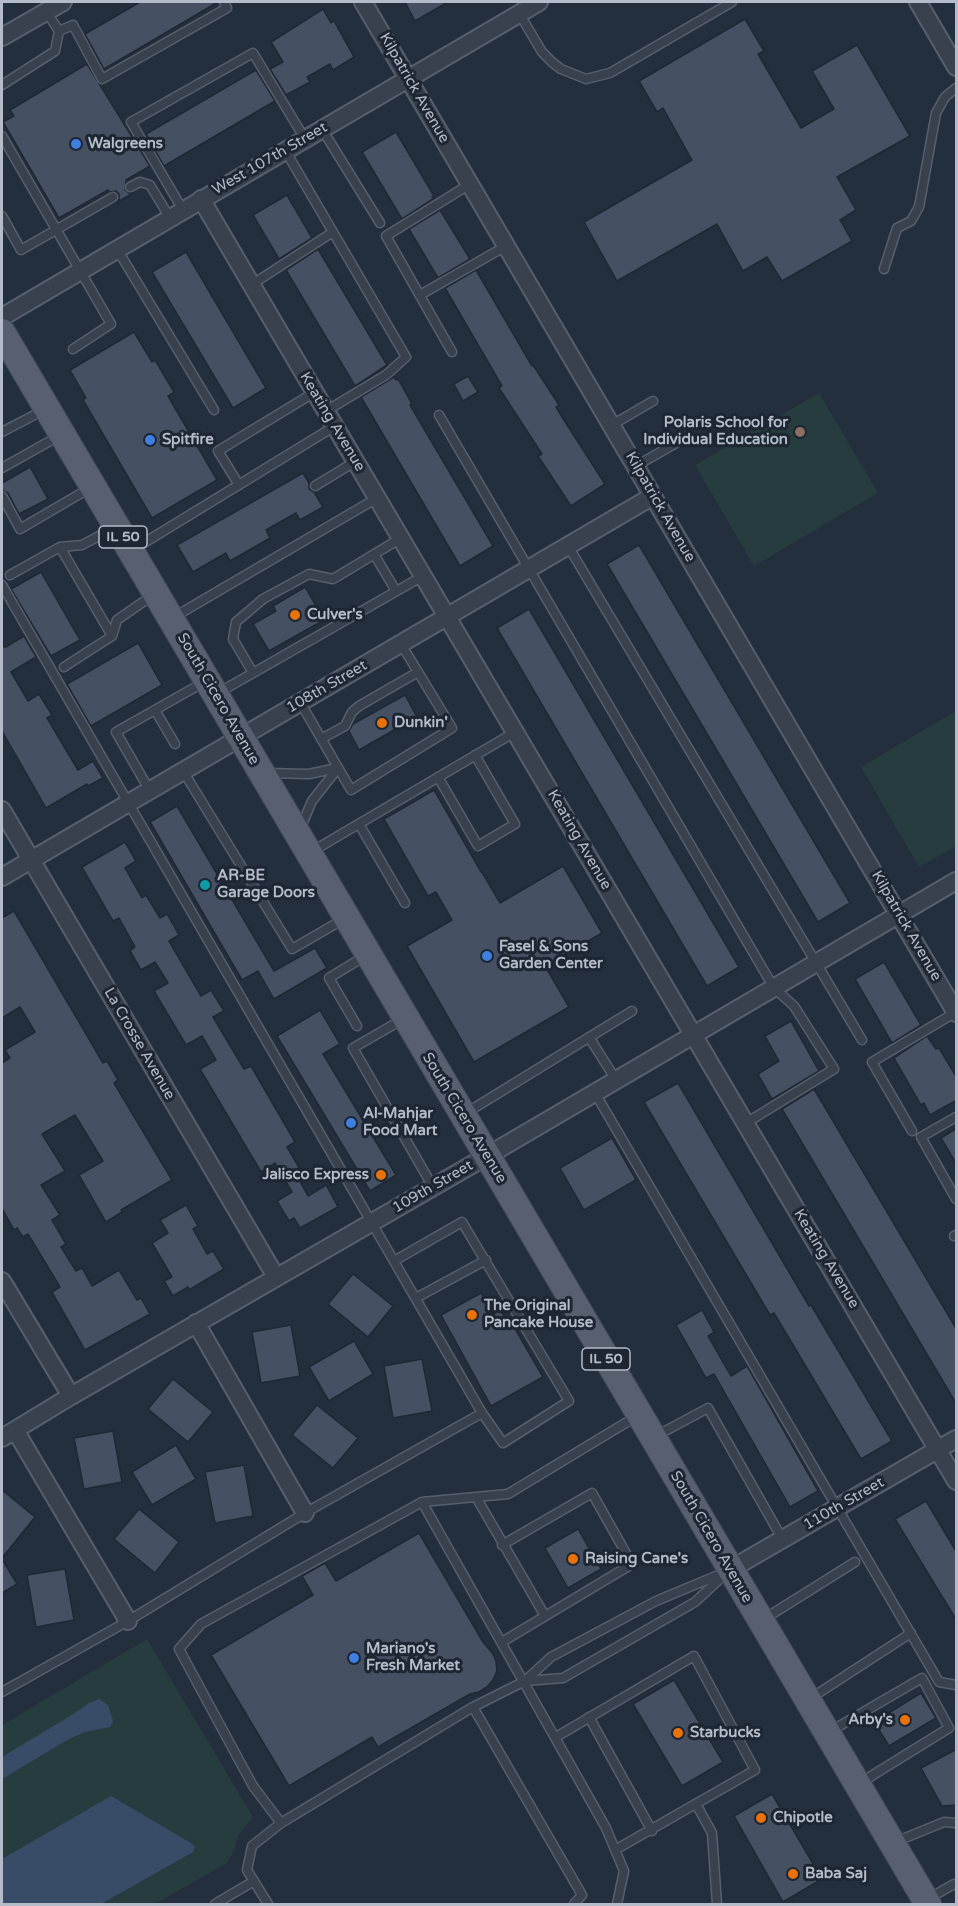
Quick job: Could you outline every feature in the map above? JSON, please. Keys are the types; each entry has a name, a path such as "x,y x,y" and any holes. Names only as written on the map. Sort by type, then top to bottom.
{"main road":[{"name":"South Cicero Avenue","path":"2,332 927,1902"}],"street":[{"path":"2,37 63,2"},
{"name":"Kilpatrick Avenue","path":"363,2 956,1012"},
{"name":"West 107th Street","path":"2,317 539,2"},
{"path":"918,2 957,67"},
{"name":"Keating Avenue","path":"201,200 957,1481"},
{"name":"108th Street","path":"2,877 653,496"},
{"name":"La Crosse Avenue","path":"2,810 276,1277"},
{"name":"109th Street","path":"8,1434 957,881"},
{"path":"2,1281 71,1396"},
{"path":"196,1323 305,1513"},
{"path":"8,1434 128,1621"},
{"name":"110th Street","path":"731,1569 957,1439"}],"lane":[{"path":"59,32 73,25 102,79 227,8 224,2"},
{"path":"519,13 543,52 553,63 561,69 586,79 610,73 732,2"},
{"path":"2,85 55,51 59,32 46,11"},
{"path":"177,214 131,123 253,53 304,139"},
{"path":"884,269 897,228 910,221 919,207 936,113 945,97 957,88"},
{"path":"322,129 380,223"},
{"path":"2,136 111,324 74,349"},
{"path":"285,150 406,357 386,375 326,411"},
{"path":"130,187 140,182 150,184 177,214"},
{"path":"452,352 386,236 470,184"},
{"path":"2,216 21,250 113,197"},
{"path":"251,285 333,232"},
{"path":"420,295 506,246"},
{"path":"117,249 214,410"},
{"path":"239,485 218,451 315,392"},
{"path":"612,425 653,401"},
{"path":"2,432 47,408"},
{"path":"439,415 774,988 794,1006 834,1069 746,1123"},
{"path":"131,551 335,426"},
{"path":"2,468 63,435"},
{"path":"636,466 678,441"},
{"path":"315,486 356,461"},
{"path":"2,496 20,529 93,486"},
{"path":"171,619 377,498"},
{"path":"10,575 60,547 82,545 116,526"},
{"path":"253,673 233,639 236,622 263,599 309,574 333,579 401,538"},
{"path":"568,546 862,1040"},
{"path":"60,547 112,636"},
{"path":"374,554 396,591"},
{"path":"150,791 116,732 155,710 253,673 423,576"},
{"path":"2,585 482,1413 504,1443 569,1401 462,1222 394,1261"},
{"path":"64,667 112,636 117,620 156,593"},
{"path":"300,702 351,790 452,728 401,644"},
{"path":"321,739 345,726 351,712 359,706 418,672"},
{"path":"155,710 175,744"},
{"path":"303,844 359,824 515,732"},
{"path":"438,777 478,846 515,824 475,755"},
{"path":"261,772 309,774 338,768"},
{"path":"303,844 312,801 338,768"},
{"path":"183,771 292,950 347,918"},
{"path":"359,824 405,903"},
{"path":"357,1026 329,978 368,955"},
{"path":"463,1116 632,1011"},
{"path":"912,1131 872,1062 956,1012"},
{"path":"405,1018 353,1048 433,1187"},
{"path":"589,1037 616,1080"},
{"path":"595,1093 939,1682 957,1685"},
{"path":"957,1117 921,1137 957,1199"},
{"path":"416,1298 486,1260"},
{"path":"653,1437 708,1408 783,1539"},
{"path":"2,1692 128,1621 305,1513 482,1413"},
{"path":"280,1823 253,1786 178,1649 201,1624 422,1502 508,1494 639,1415"},
{"path":"502,1545 592,1494 632,1564 502,1642"},
{"path":"476,1497 545,1616"},
{"path":"422,1502 606,1828 624,1871 617,1905"},
{"path":"761,1621 855,1562"},
{"path":"525,1681 563,1678 695,1602 731,1569"},
{"path":"268,1905 247,1870 252,1846 280,1823 473,1707 525,1681 550,1657 656,1601 731,1569"},
{"path":"807,1700 911,1633"},
{"path":"556,1737 694,1656 755,1770 615,1850"},
{"path":"827,1733 922,1678 949,1728 857,1785"},
{"path":"473,1707 582,1895 574,1905"},
{"path":"589,1718 652,1830"},
{"path":"696,1804 712,1833 717,1905"},
{"path":"892,1843 944,1822 957,1823"},
{"path":"215,1905 254,1881"},
{"path":"927,1902 954,1884 957,1885"}],"green space":[{"path":"819,393 878,493 754,566 695,465"},
{"path":"956,711 956,846 919,867 861,767"},
{"path":"147,1639 253,1817 238,1836 234,1851 227,1863 155,1904 2,1904 2,1725"}],"water":[{"path":"99,1699 108,1705 113,1721 110,1727 85,1732 69,1739 2,1779 2,1757"},
{"path":"111,1796 191,1843 195,1847 193,1852 101,1904 2,1904 2,1859"}],"building":[{"path":"140,2 218,2 104,69 85,34"},
{"path":"405,2 448,2 415,21"},
{"path":"323,9 331,23 334,21 354,57 333,70 330,64 307,77 310,82 286,95 270,69 283,62 271,42"},
{"path":"745,19 764,51 758,54 801,128 834,109 812,71 857,45 910,136 837,177 856,210 840,220 852,241 782,281 767,257 743,271 717,224 617,281 584,222 692,160 663,108 657,112 639,81"},
{"name":"Walgreens","path":"87,64 150,166 126,180 125,190 133,193 116,203 119,200 119,194 108,190 59,218 3,122 14,116 10,110"},
{"path":"256,70 275,101 164,166 146,134"},
{"path":"396,132 434,196 433,199 402,219 362,152"},
{"path":"287,195 312,238 279,259 253,215"},
{"path":"440,210 470,259 438,278 409,229"},
{"path":"318,249 387,365 355,386 286,270"},
{"path":"186,252 266,388 233,408 152,272"},
{"path":"476,270 532,366 559,405 556,407 562,417 605,484 571,506 538,456 542,454 499,388 502,386 445,288"},
{"name":"Spitfire","path":"134,332 152,362 155,360 174,392 168,396 217,480 152,518 83,400 86,398 70,370"},
{"path":"468,376 478,392 463,401 454,384"},
{"path":"394,377 398,379 412,404 410,405 493,546 460,566 361,397"},
{"path":"30,467 48,499 19,514 8,493 2,490 2,483"},
{"path":"303,473 309,483 309,489 314,492 323,507 300,520 296,513 266,530 270,538 230,561 226,553 193,572 177,545"},
{"path":"639,545 850,903 818,922 607,564"},
{"path":"41,572 80,640 51,656 11,589"},
{"name":"Culver's","path":"305,587 324,620 269,651 253,624 276,611 273,606"},
{"path":"529,609 739,967 707,986 497,628"},
{"path":"24,636 36,657 11,672 28,701 39,694 52,715 47,718 78,770 93,761 103,778 88,786 87,784 46,808 2,731 2,647"},
{"path":"138,643 162,685 91,726 67,684"},
{"name":"Dunkin'","path":"405,695 417,717 359,750 349,731 353,724"},
{"name":"Fasel & Sons Garden Center","path":"434,790 500,903 563,866 602,933 545,966 569,1007 474,1062 407,946 452,920 436,892 428,896 384,819"},
{"name":"AR-BE Garage Doors","path":"177,806 274,971 315,948 327,968 274,999 258,971 242,980 150,822"},
{"path":"125,842 136,861 125,868 142,898 146,895 160,918 167,914 179,935 169,941 201,996 211,990 224,1011 213,1017 244,1069 251,1066 295,1142 287,1147 300,1169 295,1172 308,1196 326,1185 338,1207 300,1228 294,1218 289,1221 277,1201 292,1192 275,1163 261,1172 200,1069 216,1060 202,1036 186,1045 154,991 168,983 155,962 141,970 130,951 135,947 119,918 113,921 82,867"},
{"path":"14,911 103,1063 107,1061 118,1080 114,1083 172,1180 121,1210 122,1212 106,1222 79,1175 103,1161 75,1115 42,1134 65,1171 41,1185 60,1215 52,1220 66,1244 61,1247 76,1271 82,1268 92,1286 119,1270 137,1300 141,1298 150,1314 85,1350 52,1292 60,1287 28,1234 23,1237 17,1228 14,1230 2,1208 2,1063 10,1058 5,1050 35,1032 20,1007 2,1018 2,918"},
{"path":"884,962 921,1025 892,1043 855,979"},
{"path":"320,1010 340,1044 323,1054 396,1175 370,1191 277,1036"},
{"path":"791,1021 819,1071 772,1099 758,1074 779,1061 765,1036"},
{"path":"927,1036 936,1049 939,1048 957,1078 957,1100 930,1115 924,1103 921,1105 894,1058"},
{"path":"678,1083 809,1306 811,1305 892,1441 861,1459 774,1313 770,1315 644,1102"},
{"path":"814,1089 957,1330 957,1405 782,1109"},
{"path":"957,1128 957,1165 941,1138"},
{"path":"612,1138 636,1180 584,1210 560,1168"},
{"path":"186,1205 198,1226 193,1229 207,1254 213,1251 224,1269 189,1290 188,1287 173,1296 164,1281 172,1277 152,1243 168,1233 160,1220"},
{"path":"353,1274 393,1306 368,1337 328,1304"},
{"path":"481,1293 493,1314 500,1310 514,1327 543,1377 491,1406 441,1315"},
{"path":"702,1310 714,1332 708,1336 731,1376 747,1366 818,1491 790,1507 714,1374 706,1378 676,1325"},
{"path":"291,1325 300,1376 261,1383 252,1332"},
{"path":"354,1341 373,1374 329,1401 309,1367"},
{"path":"422,1359 432,1411 393,1418 384,1366"},
{"path":"173,1379 213,1412 188,1442 148,1409"},
{"path":"317,1405 358,1438 333,1468 292,1435"},
{"path":"113,1431 122,1482 84,1489 74,1438"},
{"path":"176,1445 196,1479 152,1505 132,1472"},
{"path":"244,1465 253,1516 215,1523 205,1472"},
{"path":"2,1490 35,1517 2,1558"},
{"path":"926,1501 957,1553 957,1621 895,1519"},
{"path":"139,1509 179,1542 155,1573 114,1539"},
{"name":"Raising Cane's","path":"578,1529 601,1569 568,1588 545,1548"},
{"name":"Mariano's Fresh Market","path":"419,1533 483,1642 493,1654 497,1671 493,1680 479,1692 470,1694 378,1747 372,1737 289,1786 211,1655 313,1595 302,1576 325,1563 336,1581"},
{"path":"2,1559 17,1584 2,1593"},
{"path":"65,1569 74,1620 36,1627 27,1575"},
{"name":"Starbucks","path":"674,1680 723,1762 682,1786 633,1704"},
{"name":"Arby's","path":"921,1693 936,1718 889,1746 874,1722"},
{"path":"957,1749 957,1805 942,1806 921,1768"},
{"path":"772,1794 822,1879 783,1902 734,1816"}],"place":[{"name":"Walgreens","path":"76,144"},
{"name":"Polaris School for Individual Education","path":"800,432"},
{"name":"Spitfire","path":"150,440"},
{"name":"Culver's","path":"295,615"},
{"name":"Dunkin'","path":"382,723"},
{"name":"AR-BE Garage Doors","path":"205,885"},
{"name":"Fasel & Sons Garden Center","path":"487,956"},
{"name":"Al-Mahjar Food Mart","path":"351,1123"},
{"name":"Jalisco Express","path":"381,1175"},
{"name":"The Original Pancake House","path":"472,1315"},
{"name":"Raising Cane's","path":"573,1559"},
{"name":"Mariano's Fresh Market","path":"354,1658"},
{"name":"Arby's","path":"905,1720"},
{"name":"Starbucks","path":"678,1733"},
{"name":"Chipotle","path":"761,1818"},
{"name":"Baba Saj","path":"793,1874"}]}
